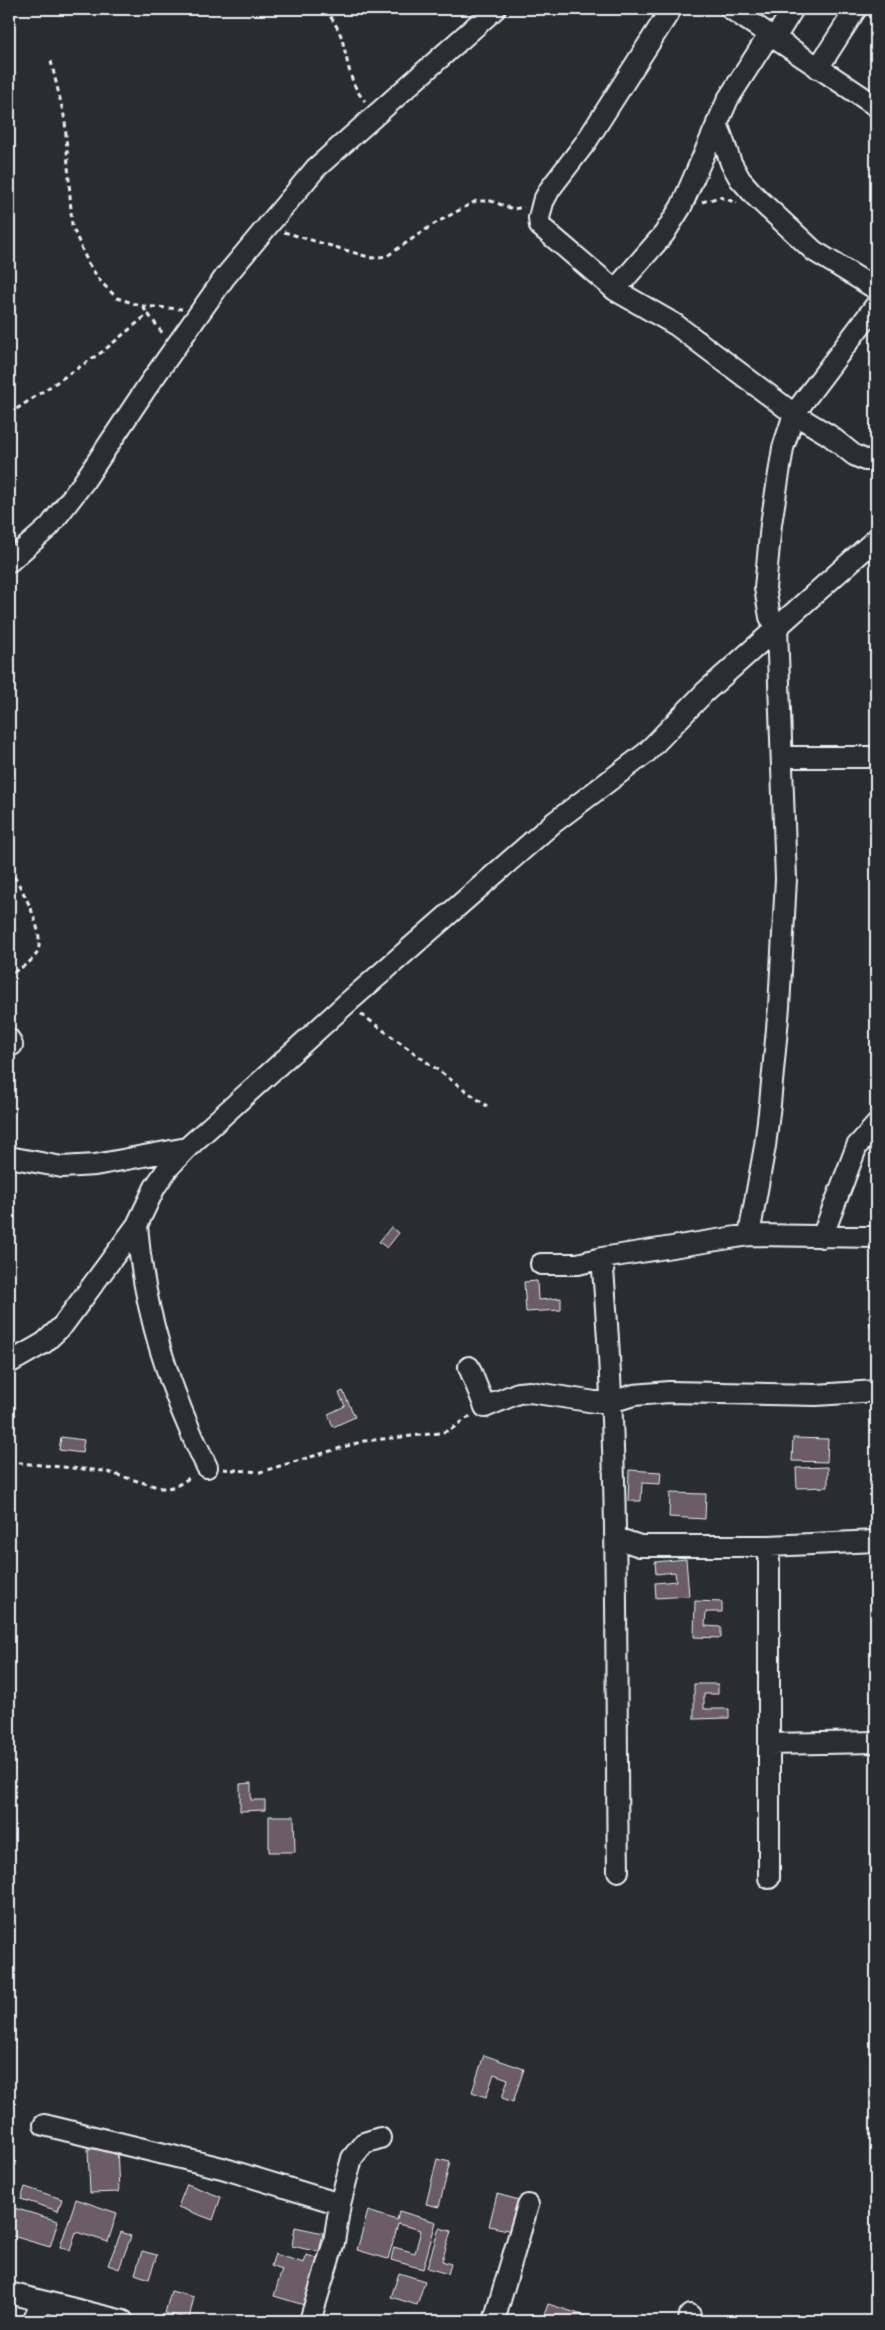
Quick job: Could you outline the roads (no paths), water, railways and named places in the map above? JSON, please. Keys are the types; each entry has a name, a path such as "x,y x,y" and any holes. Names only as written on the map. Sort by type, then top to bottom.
{"street":[{"path":"9,562 49,527 83,483 225,277 316,168 376,112 495,9"},
{"path":"671,9 586,142 550,189 543,202 539,218 540,226 615,290 676,325 794,414 829,435 860,458 876,460"},
{"path":"731,9 876,106"},
{"path":"615,290 664,234 681,207 728,99 793,9"},
{"path":"818,68 856,9"},
{"path":"717,124 731,163 740,179 761,202 814,251 876,289"},
{"path":"749,1235 765,1146 779,1007 786,878 777,627 770,617 765,588 771,524 783,448 794,414 876,305"},
{"path":"9,1363 44,1343 63,1325 138,1226 155,1187 168,1168 187,1148 346,1004 552,824 646,753 705,692 876,539"},
{"path":"782,757 876,756"},
{"path":"822,1236 857,1146 876,1125"},
{"path":"9,1157 62,1168 95,1165 187,1148"},
{"path":"138,1226 140,1266 152,1321 188,1430 207,1467"},
{"path":"541,1264 578,1264 602,1258 749,1235 876,1237"},
{"path":"602,1258 611,1402 616,1538 618,1871"},
{"path":"469,1367 485,1406 518,1393 530,1392 596,1402 611,1402 634,1395 669,1392 816,1395 876,1391"},
{"path":"616,1538 640,1546 769,1546 876,1541"},
{"path":"769,1546 769,1878"},
{"path":"769,1744 876,1742"},
{"path":"44,2125 222,2168 340,2204"},
{"path":"310,2321 334,2242 340,2204 352,2158 364,2142 380,2138"},
{"path":"494,2321 528,2205"},
{"path":"9,2293 123,2321"},
{"path":"32,2321 43,2302"}]}
